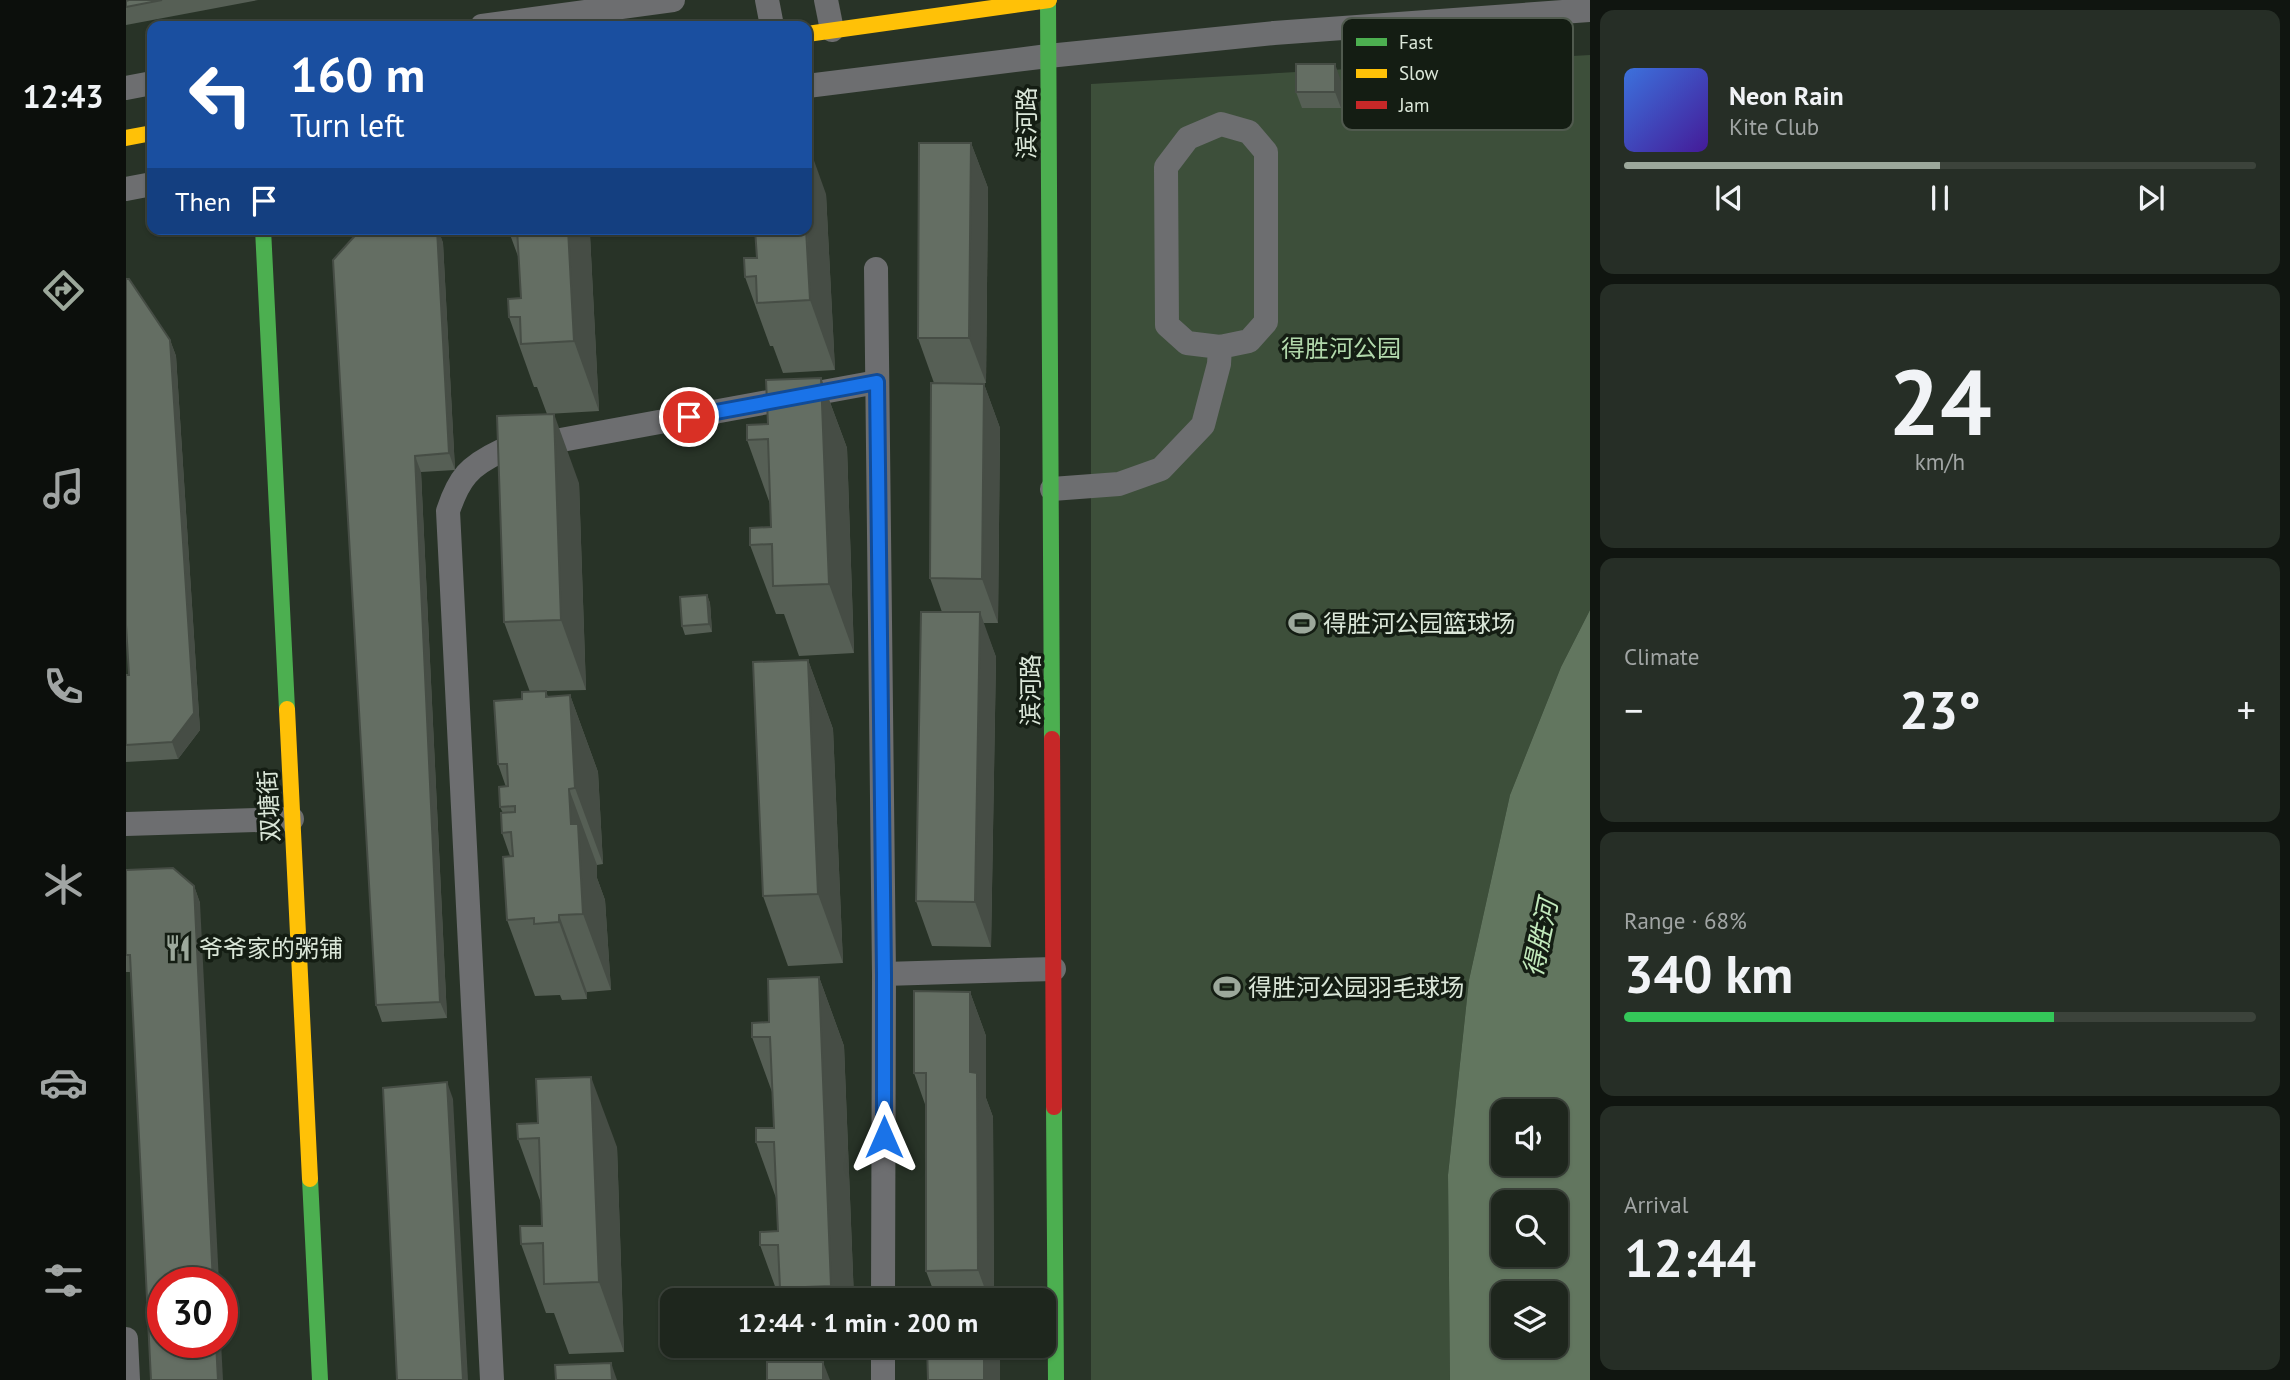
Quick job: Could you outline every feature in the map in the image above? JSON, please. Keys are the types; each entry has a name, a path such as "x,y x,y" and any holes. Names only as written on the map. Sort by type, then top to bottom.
{"street":[{"path":"519,21 673,0"},
{"path":"767,0 771,21"},
{"path":"826,0 832,30"},
{"path":"812,33 1049,0"},
{"name":"滨河路","path":"1049,0 1056,1380"},
{"path":"1480,18 1590,10"},
{"path":"812,85 1048,56 1342,28"},
{"path":"126,88 147,84"},
{"path":"1221,124 1248,132 1266,152 1266,322 1249,341 1220,346 1187,343 1167,325 1166,167 1188,138 1221,124"},
{"path":"126,138 147,134"},
{"path":"126,189 147,185"},
{"name":"双塘街","path":"263,235 320,1380"},
{"path":"876,269 884,974 883,1288"},
{"path":"1052,489 1119,484 1161,469 1203,425 1219,364 1220,346"},
{"path":"492,1380 448,512 456,488 478,462 501,452 877,382"},
{"path":"126,824 292,818"},
{"path":"884,974 1054,969"},
{"path":"126,1339 128,1380"},
{"path":"883,1358 883,1380"}],"green space":[{"name":"得胜河公园","path":"1590,55 1590,610 1561,667 1510,795 1469,980 1448,1175 1450,1380 1091,1380 1091,84 1342,69 1342,130 1573,130 1573,56"}],"water":[{"name":"得胜河","path":"1590,610 1590,1380 1450,1380 1448,1175 1469,980 1510,795 1561,667"}],"building":[{"path":"162,0 126,7 126,1"},
{"path":"1296,64 1335,64 1335,92 1296,92"},
{"path":"919,143 971,143 969,338 918,338"},
{"path":"356,235 437,235 449,453 415,456 440,1002 376,1005 333,260"},
{"path":"517,235 568,235 574,341 521,344 520,317 509,317 508,299 521,298"},
{"path":"755,235 806,235 810,300 757,303 756,276 745,277 744,258 757,258"},
{"path":"126,279 129,279 170,340 194,713 172,742 126,745 126,675 129,675 126,625"},
{"path":"821,378 829,584 773,586 772,544 750,545 750,528 771,527 768,439 747,440 747,425 768,424 766,380"},
{"path":"931,383 984,384 982,579 930,578"},
{"path":"554,414 561,620 504,622 497,416"},
{"path":"707,595 709,624 682,626 680,597"},
{"path":"921,612 980,612 975,902 916,901"},
{"path":"808,660 818,894 763,896 753,662"},
{"path":"546,691 546,697 570,695 575,788 569,789 571,824 578,824 583,914 559,915 559,922 534,924 534,918 507,920 503,857 513,856 511,832 502,833 501,813 515,812 515,806 500,807 499,787 508,786 507,764 498,764 494,701 522,699 522,692"},
{"path":"173,868 194,886 212,1267 147,1267 147,1299 130,955 126,955 126,870"},
{"path":"819,977 831,1286 780,1288 778,1245 760,1245 760,1232 778,1231 774,1142 756,1142 756,1128 774,1128 770,1037 752,1037 752,1023 769,1022 768,979"},
{"path":"914,991 970,992 970,1072 977,1073 978,1270 926,1271 926,1073 914,1073"},
{"path":"591,1077 599,1282 544,1284 543,1243 521,1244 520,1226 542,1226 539,1138 518,1139 517,1124 538,1123 536,1079"},
{"path":"447,1082 463,1380 397,1380 383,1088"},
{"path":"150,1358 217,1358 218,1380 151,1380"},
{"path":"927,1358 984,1358 984,1380 928,1380"},
{"path":"767,1362 823,1362 823,1380 767,1380"},
{"path":"611,1363 612,1380 556,1380 555,1365"}],"traffic: fast":[{"path":"1048,0 1052,739"},
{"path":"263,235 287,709"},
{"path":"1054,1107 1056,1380"},
{"path":"310,1179 320,1380"}],"traffic: slow":[{"path":"812,33 1049,0"},
{"path":"126,138 147,134"},
{"path":"287,709 310,1179"}],"traffic: jam":[{"path":"1052,739 1054,1107"}],"place":[{"name":"得胜河公园篮球场","path":"1302,623"},
{"name":"爷爷家的粥铺","path":"178,948"},
{"name":"得胜河公园羽毛球场","path":"1227,987"}],"route":[{"path":"689,417 877,382 884,1137"}]}
